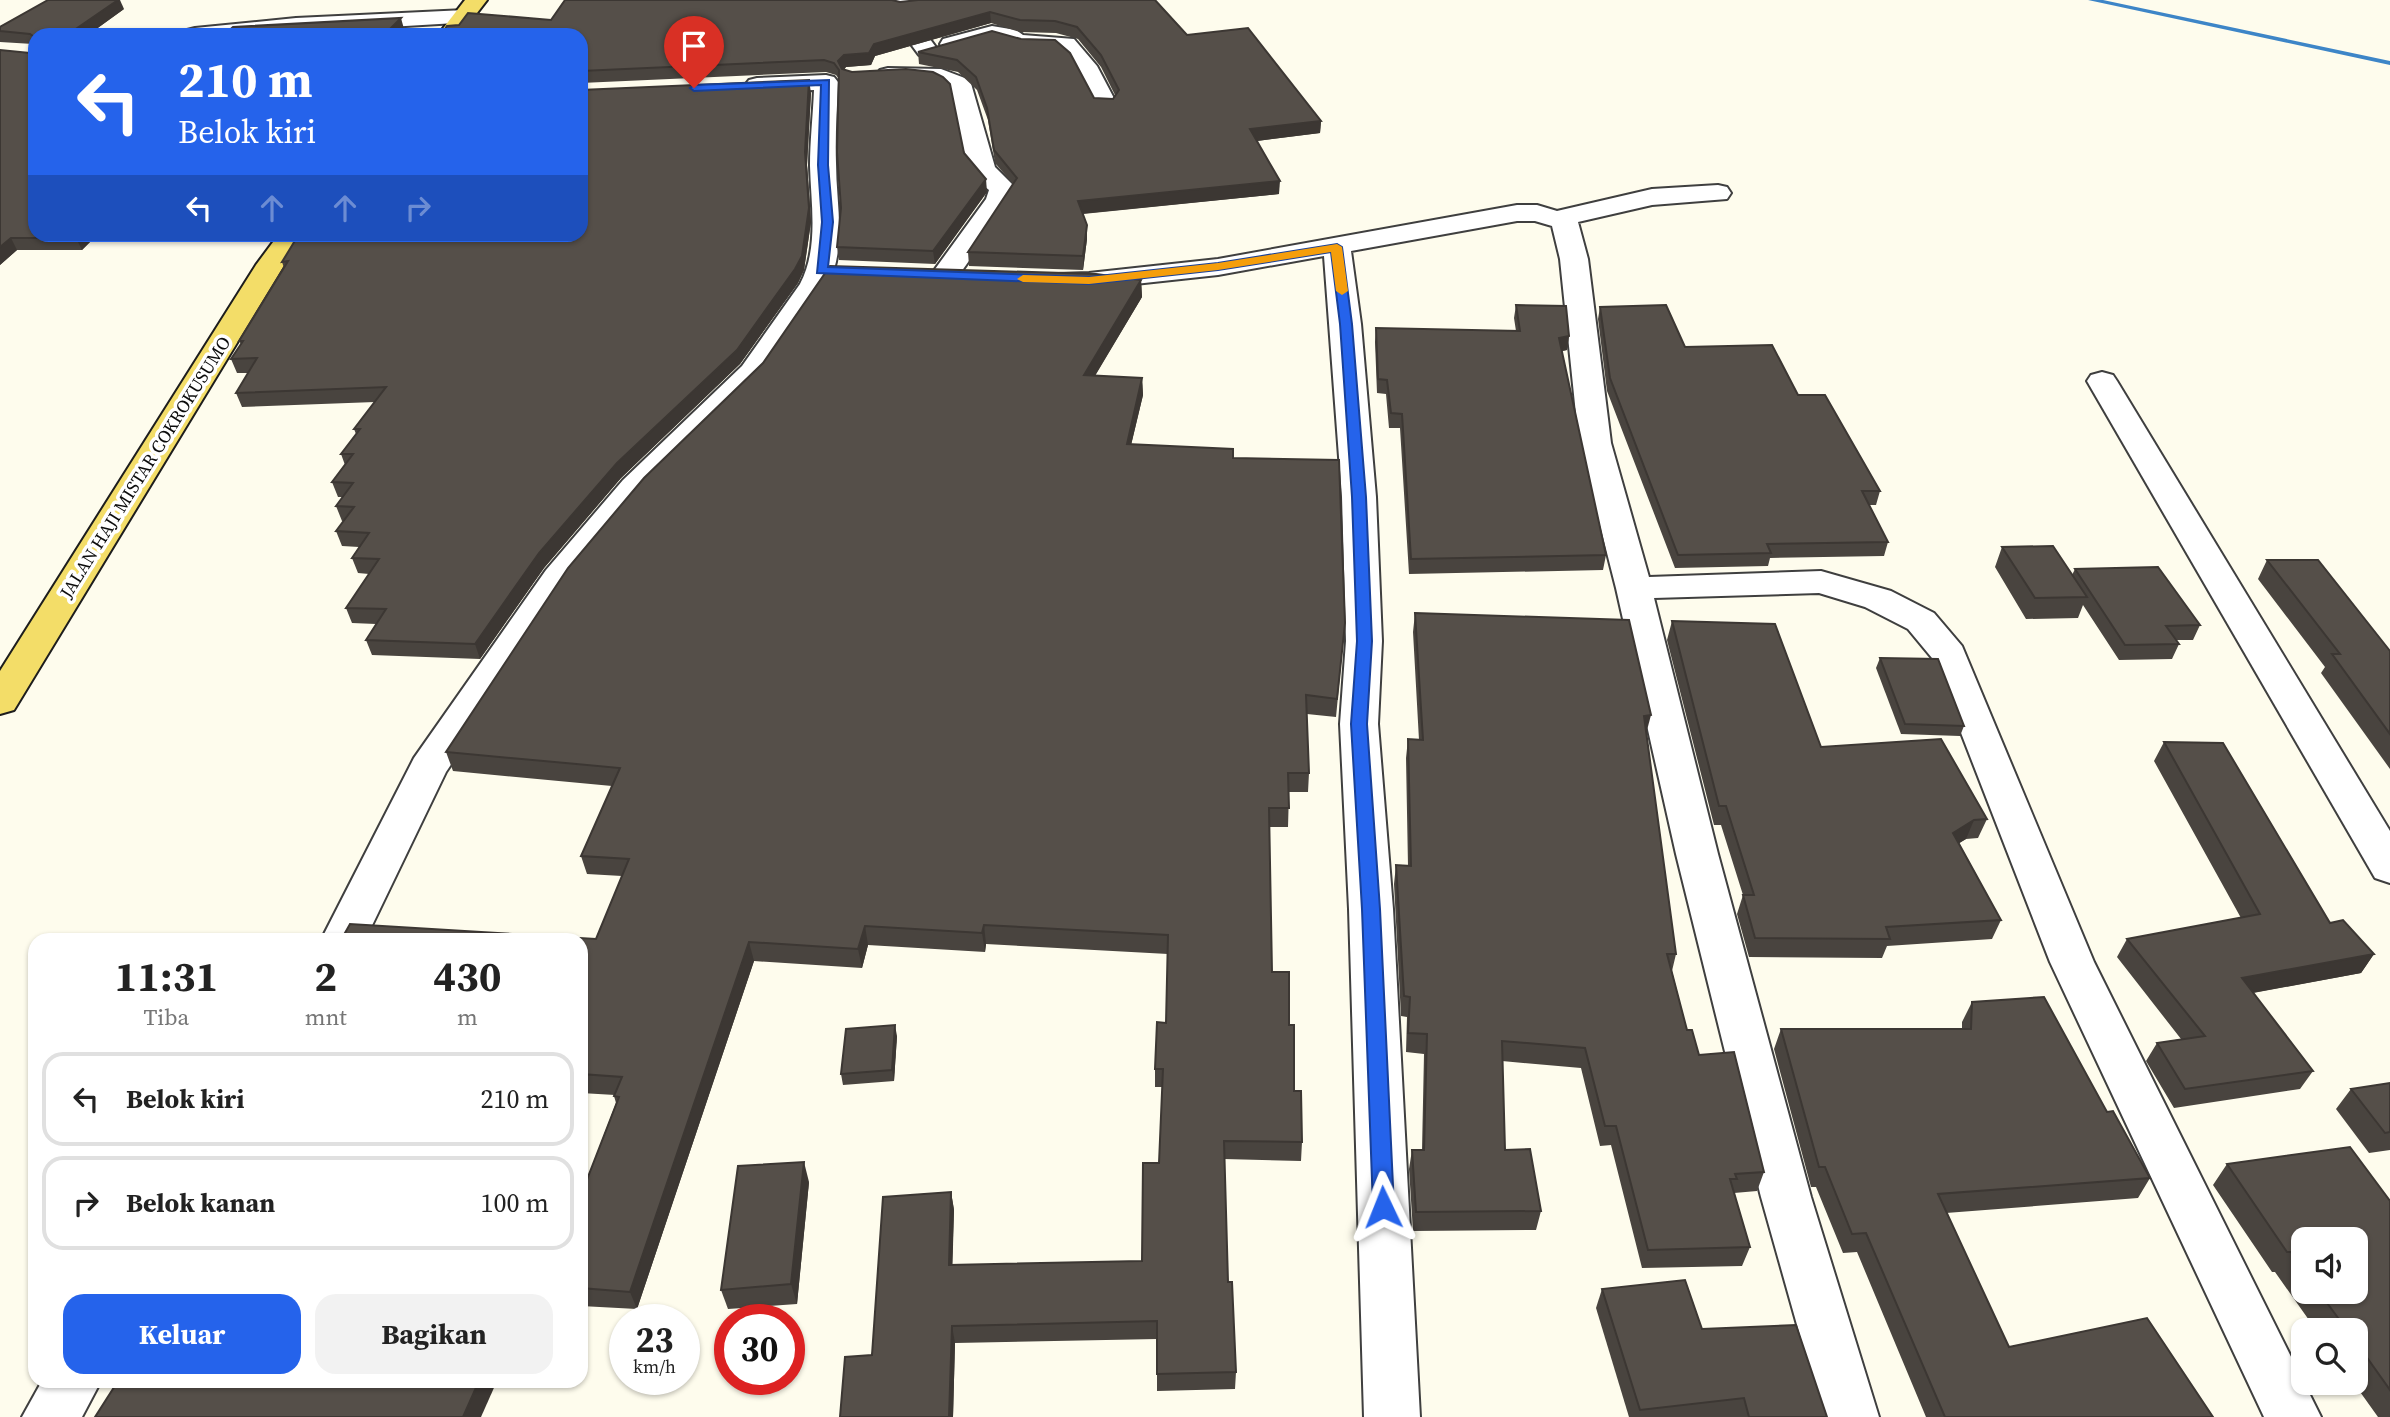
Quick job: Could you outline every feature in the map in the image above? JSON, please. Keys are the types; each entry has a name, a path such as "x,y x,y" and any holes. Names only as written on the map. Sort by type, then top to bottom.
{"main road":[{"path":"455,28 470,9"},
{"name":"JALAN HAJI MISTAR COKROKUSUMO","path":"0,701 270,265 287,242"}],"street":[{"path":"326,23 352,0"},
{"path":"927,3 901,3 907,24 927,50"},
{"path":"242,28 470,9"},
{"path":"850,76 927,50 992,33 1008,35 1018,41 1066,44 1086,66 1105,104"},
{"path":"346,933 428,768 558,578 635,488 753,372 814,285 835,271 827,222 823,165 850,76"},
{"path":"734,86 850,76 941,76 962,86 982,167 989,178 1003,188 999,200 930,275 981,277"},
{"path":"1031,279 1089,281 1218,267 1517,213 1537,213 1559,218 1652,197 1718,193"},
{"path":"1559,218 1568,230 1574,259 1595,443 1634,589 1697,854 1783,1184 1851,1417"},
{"path":"1337,247 1346,324 1359,497 1364,641 1359,724 1371,909 1392,1417"},
{"path":"2102,382 2390,867"},
{"path":"1634,589 1821,582 1878,599 1921,621 1949,655 2072,962 2293,1417"},
{"path":"50,1417 69,1388"}],"building":[{"path":"48,0 118,0 77,28 28,28 28,34 0,31 0,27"},
{"path":"565,0 1155,0 1187,35 1248,28 1321,121 1250,129 1280,181 1078,201 1087,225 1083,256 968,252 1017,178 994,150 987,108 976,77 957,60 918,52 992,31 1021,39 1055,40 1070,53 1094,98 1113,99 1119,90 1101,55 1077,27 1055,21 1020,20 990,12 874,44 869,53 844,55 838,61 842,69 852,72 906,69 933,72 943,77 950,84 964,153 986,179 933,251 837,247 841,208 837,152 839,70 834,63 824,60 588,71 588,28 446,28 459,25 468,13 551,20"},
{"path":"401,18 391,28 233,27"},
{"path":"0,50 28,53 28,238 11,238 0,247"},
{"path":"809,80 805,152 809,208 802,256 737,350 617,463 539,553 475,644 366,640 386,609 346,608 379,559 352,558 369,533 336,531 354,507 336,506 353,483 332,482 353,454 341,454 360,429 354,429 386,387 236,393 257,358 231,359 243,341 239,341 288,261 282,262 294,242 588,242 588,90"},
{"path":"830,266 1096,274 1141,280 1084,375 1142,378 1127,444 1233,449 1233,458 1339,460 1345,623 1337,699 1306,695 1309,773 1288,773 1289,808 1269,808 1272,972 1289,972 1289,1025 1294,1025 1294,1091 1301,1091 1302,1142 1224,1141 1228,1282 1232,1282 1236,1372 1157,1374 1157,1321 952,1326 949,1417 840,1417 845,1357 872,1355 883,1197 951,1192 949,1265 1142,1261 1143,1163 1159,1163 1163,1069 1155,1069 1157,1022 1166,1023 1168,935 984,925 982,933 865,926 858,949 749,942 630,1292 588,1289 588,1177 619,1097 614,1096 622,1077 588,1075 588,939 596,939 629,859 581,856 620,768 446,752 568,568 644,478 763,363"},
{"path":"1516,305 1566,306 1569,336 1559,338 1606,555 1411,559 1402,414 1391,413 1387,380 1378,379 1376,328 1520,331"},
{"path":"1666,305 1685,347 1772,345 1798,395 1825,395 1880,491 1862,491 1888,542 1767,544 1771,553 1678,555 1610,378 1600,307"},
{"path":"2053,546 2087,597 2035,598 2002,547"},
{"path":"2267,560 2318,560 2390,651 2390,734 2332,654 2340,654"},
{"path":"2158,567 2200,625 2166,626 2179,644 2125,645 2075,569"},
{"path":"1415,613 1629,620 1651,715 1644,716 1676,954 1667,954 1687,1030 1692,1030 1699,1055 1734,1052 1764,1172 1735,1174 1737,1179 1730,1179 1750,1247 1648,1250 1616,1126 1605,1126 1585,1048 1502,1041 1505,1150 1530,1149 1541,1211 1416,1212 1412,1150 1424,1150 1427,1034 1408,1033 1410,997 1404,996 1396,865 1411,866 1408,739 1423,740"},
{"path":"1672,621 1775,624 1821,747 1941,739 1987,819 1974,820 1953,833 2001,920 1886,927 1890,939 1755,938 1743,895 1754,895 1726,806 1719,806"},
{"path":"1880,658 1938,659 1964,726 1905,724"},
{"path":"2164,742 2223,743 2330,923 2343,920 2374,954 2242,978 2313,1071 2185,1089 2157,1043 2205,1036 2127,939 2260,914"},
{"path":"350,924 498,933 345,933"},
{"path":"2044,997 2107,1112 2113,1111 2150,1178 1938,1194 2009,1347 2147,1318 2213,1417 1945,1417 1866,1233 1852,1234 1825,1167 1819,1167 1781,1029 1971,1029 1972,1002"},
{"path":"895,1025 892,1070 841,1074 846,1029"},
{"path":"2390,1083 2390,1132 2385,1133 2351,1089"},
{"path":"2350,1147 2390,1201 2390,1390 2368,1359 2368,1318 2338,1318 2328,1304 2368,1304 2368,1227 2291,1227 2291,1252 2287,1252 2227,1164"},
{"path":"804,1162 791,1284 721,1290 738,1166"},
{"path":"1685,1280 1702,1329 1796,1325 1827,1417 1749,1417 1744,1398 1640,1410 1602,1289"},
{"path":"114,1388 476,1388 463,1417 95,1417"}],"waterway":[{"path":"2092,0 2390,63"}],"slow traffic":[{"path":"1023,279 1089,281 1218,267 1337,247 1342,291"}],"route":[{"path":"694,88 826,82 823,165 827,222 821,271 1089,281 1218,267 1337,247 1346,324 1359,497 1364,641 1359,724 1371,909 1383,1207"}]}
